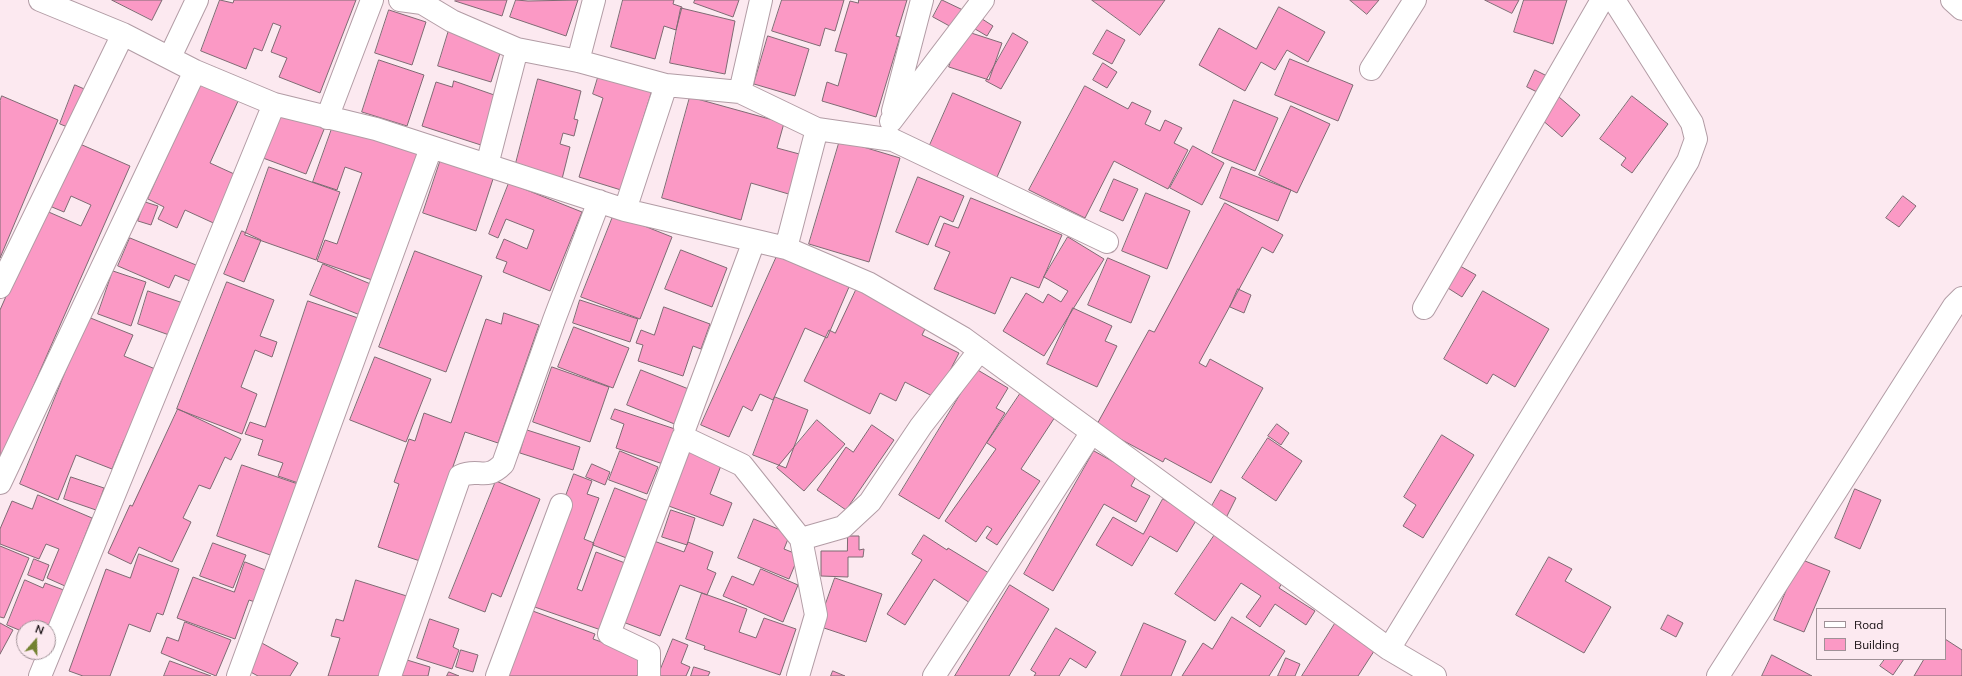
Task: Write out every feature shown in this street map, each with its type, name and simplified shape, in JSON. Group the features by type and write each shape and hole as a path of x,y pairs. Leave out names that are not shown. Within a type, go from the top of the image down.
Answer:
{"street":[{"path":"40,0 123,34 196,71 274,104 376,129 625,210 786,248 868,283 964,338 1389,649 1435,676"},
{"path":"170,57 198,0"},
{"path":"327,118 372,0"},
{"path":"400,0 423,1 452,21 517,49 578,61 666,85 740,92 817,129 892,131 1107,242"},
{"path":"578,61 594,0"},
{"path":"740,92 761,0"},
{"path":"892,131 922,0"},
{"path":"892,131 983,0"},
{"path":"1371,68 1415,0"},
{"path":"1424,308 1602,0"},
{"path":"1389,649 1688,161 1696,139 1692,123 1614,0"},
{"path":"1952,0 1962,9"},
{"path":"0,287 123,34"},
{"path":"487,165 517,49"},
{"path":"0,483 196,71"},
{"path":"625,210 666,85"},
{"path":"40,676 274,104"},
{"path":"786,248 817,129"},
{"path":"238,676 431,148"},
{"path":"390,676 460,476 468,472 487,474 495,472 503,464 554,320 599,201"},
{"path":"685,427 754,241"},
{"path":"1718,676 1954,306 1962,298"},
{"path":"801,539 844,527 870,502 921,426 980,350"},
{"path":"934,676 1092,432"},
{"path":"649,676 649,653 609,634 683,437 742,464 801,539 816,615 798,676"},
{"path":"497,676 561,505"}],"building":[{"path":"112,0 162,0 152,20"},
{"path":"220,0 233,3 234,0 356,0 320,93 279,77 287,58 271,52 281,26 273,23 262,51 254,48 246,69 201,51"},
{"path":"507,0 502,16 455,1"},
{"path":"516,0 578,0 566,36 510,17"},
{"path":"623,0 674,0 673,4 682,7 676,30 664,26 655,59 611,47"},
{"path":"695,0 739,0 733,17 694,3"},
{"path":"782,0 844,0 835,31 825,28 820,46 772,31"},
{"path":"859,0 907,0 896,36 900,37 876,117 822,101 827,82 838,86 847,54 835,51 850,1 858,3"},
{"path":"942,0 965,11 955,29 933,17"},
{"path":"1092,0 1165,0 1140,35"},
{"path":"1350,0 1379,0 1367,14"},
{"path":"1485,0 1519,0 1512,13"},
{"path":"1524,0 1567,0 1553,44 1514,32"},
{"path":"1279,7 1325,32 1308,62 1287,50 1275,70 1261,62 1245,91 1199,65 1219,28 1256,49"},
{"path":"681,8 735,21 725,74 670,63"},
{"path":"389,10 426,22 412,65 375,53"},
{"path":"976,15 993,26 987,36 970,26"},
{"path":"449,30 502,47 491,82 438,66"},
{"path":"962,30 1002,43 989,80 949,67"},
{"path":"1107,30 1125,40 1112,64 1093,54"},
{"path":"1013,33 1028,42 1001,89 986,81"},
{"path":"768,36 809,49 795,96 754,84"},
{"path":"1290,59 1353,85 1338,121 1275,95"},
{"path":"379,60 424,75 407,126 362,112"},
{"path":"1103,63 1117,72 1107,88 1093,80"},
{"path":"1535,70 1547,76 1539,93 1527,87"},
{"path":"600,71 653,87 621,190 579,177 603,98 593,94"},
{"path":"538,79 581,91 574,119 578,120 574,136 563,133 560,144 570,147 562,179 515,167"},
{"path":"201,81 239,99 210,163 243,178 220,226 185,210 177,228 158,219 164,207 148,199"},
{"path":"454,81 500,97 484,146 422,126 436,82 452,87"},
{"path":"75,85 89,91 75,130 60,124"},
{"path":"1085,86 1128,109 1132,102 1151,111 1145,124 1160,131 1165,120 1182,128 1174,143 1188,150 1168,189 1114,161 1085,218 1029,190"},
{"path":"953,93 1021,122 994,184 926,154"},
{"path":"2,96 58,120 0,258 0,101"},
{"path":"1632,96 1668,124 1632,173 1621,165 1626,158 1600,139"},
{"path":"690,97 784,123 777,148 803,155 792,195 751,183 741,220 662,198"},
{"path":"1559,97 1580,115 1562,137 1541,119"},
{"path":"1234,100 1278,118 1255,171 1212,153"},
{"path":"1291,106 1330,124 1297,193 1259,175"},
{"path":"282,110 325,127 306,174 263,158"},
{"path":"334,123 420,153 375,281 317,261 325,240 337,244 362,173 345,167 337,190 313,182"},
{"path":"840,140 900,158 869,262 809,244"},
{"path":"80,144 130,166 0,462 0,310 44,210 81,226 91,205 71,196 64,212 52,207"},
{"path":"1193,146 1224,163 1202,205 1170,188"},
{"path":"441,159 494,176 476,231 423,213"},
{"path":"269,167 340,192 316,260 245,235"},
{"path":"1232,167 1291,190 1278,221 1220,198"},
{"path":"918,177 964,196 953,222 940,216 928,245 896,232"},
{"path":"1114,179 1138,189 1123,221 1100,211"},
{"path":"509,183 582,212 550,291 503,272 507,262 496,258 504,239 527,249 534,230 506,219 498,238 489,234"},
{"path":"1146,193 1190,211 1167,269 1122,251"},
{"path":"1903,196 1916,206 1899,227 1886,218"},
{"path":"971,198 1062,235 1039,288 1011,277 995,314 934,289 950,252 935,246 944,223 958,228"},
{"path":"145,202 158,206 151,225 138,221"},
{"path":"1225,203 1283,235 1273,253 1262,247 1199,363 1206,367 1210,359 1263,388 1211,483 1165,458 1163,462 1096,426 1149,330 1154,332"},
{"path":"614,214 672,237 640,319 581,297"},
{"path":"242,231 261,240 244,282 224,274"},
{"path":"1068,237 1104,259 1044,356 1003,331 1026,293 1043,303 1048,294 1061,302 1068,291 1044,277"},
{"path":"130,238 196,265 190,281 175,275 169,288 118,266"},
{"path":"681,250 727,268 712,307 665,289"},
{"path":"415,251 482,276 446,372 379,347"},
{"path":"777,256 849,287 827,338 805,328 773,400 760,394 752,411 743,406 729,437 701,425"},
{"path":"1108,258 1150,276 1131,323 1088,305"},
{"path":"1453,262 1476,275 1462,297 1440,283"},
{"path":"323,264 373,285 360,315 310,295"},
{"path":"113,271 146,282 131,326 98,314"},
{"path":"227,282 274,300 260,336 277,342 272,357 255,350 241,387 257,394 242,434 177,409"},
{"path":"857,288 928,323 922,335 959,353 936,398 905,382 896,401 880,393 870,414 804,381 829,330 835,333"},
{"path":"1238,289 1251,295 1244,313 1230,307"},
{"path":"148,291 183,303 172,336 138,324"},
{"path":"1483,291 1549,329 1515,387 1493,374 1487,384 1444,359"},
{"path":"580,300 638,319 630,342 573,323"},
{"path":"308,301 361,319 304,485 278,476 283,463 258,455 263,440 245,434 250,422 265,427"},
{"path":"664,307 710,324 701,349 693,346 683,376 638,361 643,345 636,343 641,330 654,335"},
{"path":"1073,308 1112,326 1105,341 1117,346 1097,387 1047,364"},
{"path":"504,313 539,325 498,443 465,432 420,561 378,547 399,484 394,482 409,439 415,441 424,413 451,423 486,319 501,324"},
{"path":"88,317 133,335 124,356 160,371 131,443 124,440 112,469 76,455 58,500 20,484"},
{"path":"574,327 629,348 613,388 558,367"},
{"path":"375,357 431,379 406,442 350,420"},
{"path":"552,367 609,387 590,442 533,422"},
{"path":"976,369 1008,388 996,408 1005,413 939,519 899,495"},
{"path":"641,370 691,390 677,425 627,405"},
{"path":"1020,394 1055,417 1021,469 1040,481 997,545 986,538 992,529 987,526 976,542 945,521 996,449 987,443"},
{"path":"775,397 808,410 786,468 753,455"},
{"path":"178,409 241,439 231,460 225,457 210,489 199,485 183,518 191,522 172,562 139,547 131,564 108,553"},
{"path":"615,409 675,429 663,464 616,448 624,424 611,419"},
{"path":"817,420 845,444 804,491 777,468"},
{"path":"1277,424 1289,433 1281,445 1268,436"},
{"path":"872,425 894,440 846,510 817,490 846,447 853,452"},
{"path":"527,430 580,447 573,470 520,453"},
{"path":"1442,435 1474,455 1423,538 1403,526 1416,505 1404,497"},
{"path":"1268,438 1302,461 1276,501 1242,478"},
{"path":"687,450 722,463 710,494 732,503 723,526 666,505"},
{"path":"620,451 658,467 647,494 609,480"},
{"path":"1094,451 1137,475 1131,486 1150,496 1136,522 1104,504 1053,591 1024,574"},
{"path":"592,464 610,472 605,485 586,477"},
{"path":"242,465 298,484 273,556 217,536"},
{"path":"574,474 592,481 587,494 599,498 584,539 594,543 577,589 582,591 596,552 633,566 601,630 526,604"},
{"path":"71,477 104,488 96,510 64,499"},
{"path":"496,481 540,499 501,597 492,593 485,612 449,598"},
{"path":"615,488 651,502 629,559 593,545"},
{"path":"1855,489 1881,500 1860,549 1835,538"},
{"path":"1221,490 1236,498 1225,520 1209,511"},
{"path":"38,495 92,518 65,586 47,578 59,549 46,544 39,559 0,544 0,529 12,501 32,509"},
{"path":"1163,499 1197,519 1177,552 1150,536 1132,566 1096,545 1113,517 1143,534"},
{"path":"671,510 695,518 687,545 662,537"},
{"path":"754,519 790,534 784,549 799,555 789,579 738,558"},
{"path":"1218,530 1284,580 1279,588 1315,611 1306,625 1275,604 1260,627 1246,617 1261,596 1241,583 1215,621 1175,594"},
{"path":"924,535 947,550 948,548 989,573 970,603 934,579 905,625 887,614 922,560 912,554"},
{"path":"848,536 859,536 859,550 864,549 863,557 848,557 848,577 821,576 821,551 847,551"},
{"path":"654,541 684,552 688,542 713,552 707,569 716,573 707,595 680,585 660,636 623,622"},
{"path":"213,543 246,555 233,588 200,576"},
{"path":"0,546 29,558 4,618 0,617"},
{"path":"139,554 179,569 163,615 157,613 150,632 129,624 110,676 83,676 69,671 106,569 130,578"},
{"path":"1549,557 1572,569 1565,581 1611,607 1584,653 1516,615"},
{"path":"34,559 49,565 43,581 28,575"},
{"path":"1800,559 1830,571 1804,632 1774,620"},
{"path":"245,562 273,573 261,604 249,600 235,639 177,618 193,577 234,592"},
{"path":"761,569 798,585 783,622 723,596 732,576 753,585"},
{"path":"835,578 882,594 866,642 818,626"},
{"path":"25,580 43,588 45,583 69,592 53,620 16,620 16,629 7,625"},
{"path":"356,580 413,598 388,676 328,676 340,638 331,636 336,619 343,621"},
{"path":"1010,585 1049,609 1009,676 955,676"},
{"path":"702,593 747,609 739,632 756,638 764,618 796,629 780,675 704,649 705,646 686,639"},
{"path":"530,610 595,634 593,639 644,657 637,676 506,676"},
{"path":"1668,615 1683,623 1676,637 1661,629"},
{"path":"1232,617 1285,651 1269,676 1182,676 1203,643 1212,649"},
{"path":"430,619 459,629 453,647 459,650 452,669 417,658"},
{"path":"185,622 231,640 216,676 161,653 167,637 178,641"},
{"path":"1336,622 1376,648 1358,676 1302,676"},
{"path":"0,623 13,630 0,654"},
{"path":"1144,623 1186,641 1171,676 1121,676"},
{"path":"1056,628 1096,652 1086,668 1070,658 1059,676 1034,676 1036,673 1031,670"},
{"path":"673,639 688,645 681,663 690,667 686,676 658,676"},
{"path":"1946,640 1962,650 1962,676 1914,676 1923,660 1946,660"},
{"path":"260,642 298,663 290,676 258,676 245,669"},
{"path":"461,650 478,655 473,672 456,667"},
{"path":"1772,655 1812,676 1762,676"},
{"path":"1286,658 1300,664 1295,676 1278,676"},
{"path":"407,660 430,667 428,676 402,676"},
{"path":"1884,660 1903,660 1893,675 1880,666"},
{"path":"170,661 211,676 164,676"},
{"path":"694,667 710,672 708,676 691,676"},
{"path":"833,671 845,676 831,676"},
{"path":"449,672 459,676 447,676"}]}
